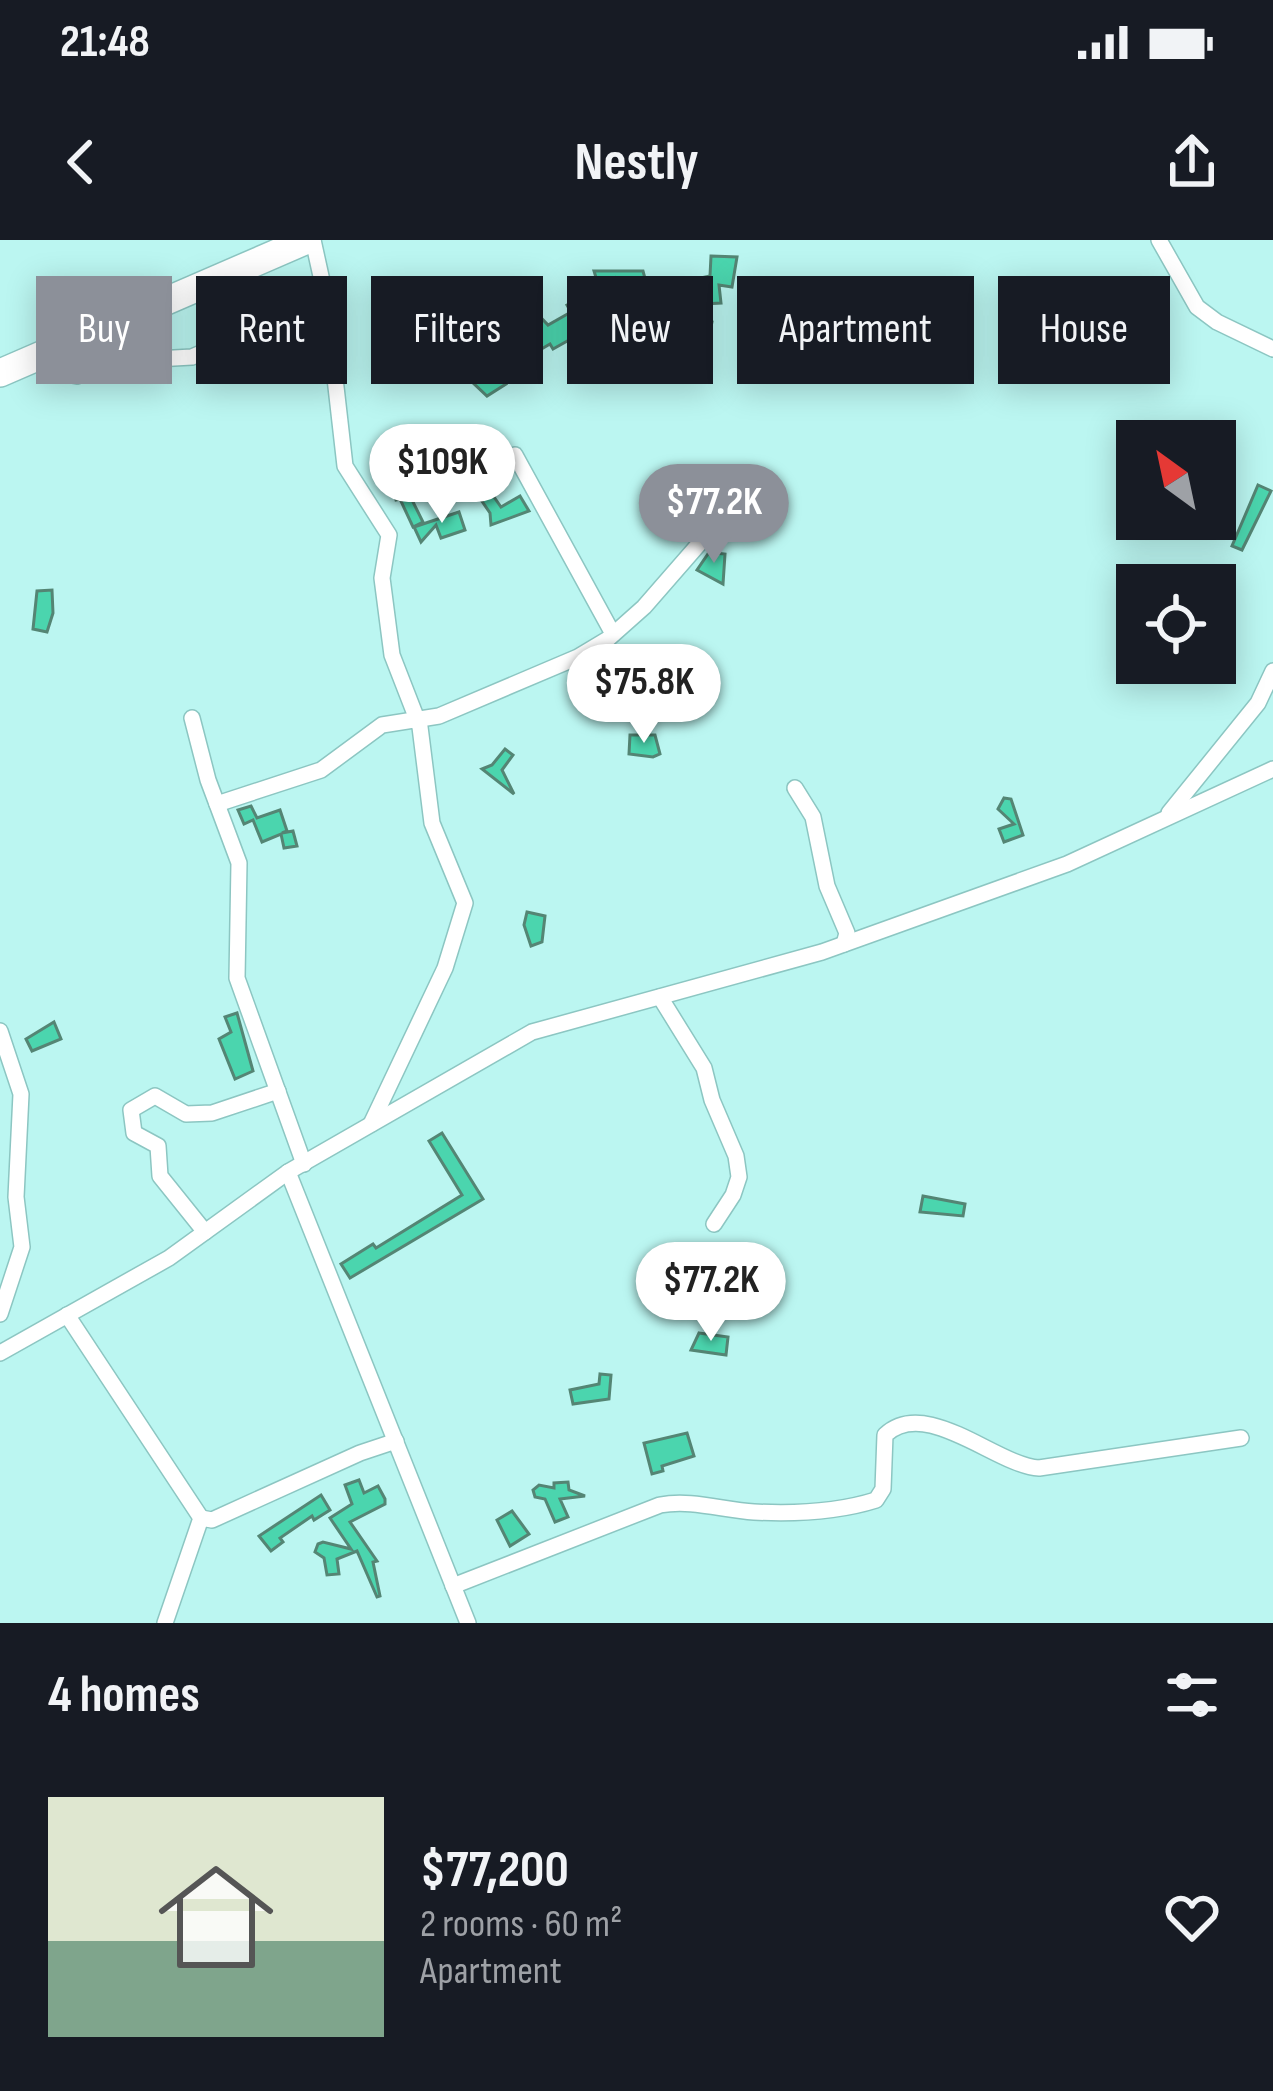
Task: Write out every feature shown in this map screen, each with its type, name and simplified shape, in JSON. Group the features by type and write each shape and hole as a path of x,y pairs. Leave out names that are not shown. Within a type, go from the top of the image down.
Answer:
{"highway":[{"path":"172,300 310,240"},
{"path":"0,373 36,358"}],"street":[{"path":"310,240 320,276"},
{"path":"1159,240 1197,307 1273,349"},
{"path":"336,384 345,466 389,535 382,578 392,656 417,720 432,823 466,903 445,968 371,1125"},
{"path":"515,455 613,634"},
{"path":"217,804 321,770 382,725 463,708 544,673 613,634 726,518 749,517"},
{"path":"1164,819 1258,704 1273,671"},
{"path":"192,718 238,863 237,978 304,1163"},
{"path":"0,1353 169,1258 288,1172 532,1032 844,944 1067,864 1273,769"},
{"path":"795,788 813,817 827,886 847,933 844,944"},
{"path":"660,997 704,1068 736,1156 739,1177 733,1196 714,1224"},
{"path":"0,1031 9,1081 21,1094 16,1197 22,1247 0,1315"},
{"path":"205,1232 160,1176 158,1146 134,1133 130,1110 154,1096 186,1114 221,1112 278,1091"},
{"path":"288,1172 468,1623"},
{"path":"67,1315 201,1518 212,1520 307,1475 395,1441"},
{"path":"453,1586 660,1505 815,1511 876,1500 883,1489 885,1435 901,1425 952,1431 1020,1464 1039,1468 1241,1438"},
{"path":"165,1623 201,1518"}],"building":[{"path":"711,256 737,257 732,287 719,285 721,303 713,303"},
{"path":"594,271 643,271 644,276 596,276"},
{"path":"567,314 567,341 553,349 550,344 543,348 543,320 548,325"},
{"path":"474,384 506,384 487,396"},
{"path":"410,480 410,496 423,522 413,527 392,484"},
{"path":"485,484 501,507 520,496 529,511 491,525 490,513 475,491"},
{"path":"1258,485 1271,491 1242,550 1232,546"},
{"path":"459,512 465,530 441,538 436,525 421,542 414,527"},
{"path":"712,548 725,554 723,584 697,570"},
{"path":"52,590 53,613 47,632 33,629 37,591"},
{"path":"630,735 655,735 660,754 629,754"},
{"path":"505,749 513,755 502,770 514,794 482,769"},
{"path":"1004,798 1011,799 1023,835 1004,842 999,829 1014,824 998,809"},
{"path":"251,806 257,818 280,810 287,831 282,833 293,831 297,846 284,848 281,834 262,842 253,820 244,824 238,810"},
{"path":"527,912 545,916 542,942 531,946 524,925"},
{"path":"237,1013 253,1071 235,1079 219,1039 231,1032 225,1017"},
{"path":"54,1022 61,1039 32,1051 26,1039"},
{"path":"442,1133 483,1199 350,1278 341,1264 462,1195 429,1141"},
{"path":"923,1196 965,1204 963,1216 920,1212"},
{"path":"699,1333 728,1337 726,1355 691,1350"},
{"path":"600,1374 611,1375 609,1399 573,1404 570,1390 599,1384"},
{"path":"687,1433 694,1456 652,1474 644,1443"},
{"path":"359,1480 364,1493 378,1486 385,1499 385,1504 350,1522 377,1561 373,1562 377,1597 357,1551 337,1559 339,1574 327,1575 324,1558 315,1552 323,1542 351,1549 330,1518 352,1504 345,1485"},
{"path":"568,1482 569,1490 585,1496 560,1499 568,1517 555,1522 545,1499 535,1497 533,1490"},
{"path":"321,1495 330,1510 280,1538 283,1542 271,1551 259,1536"},
{"path":"512,1511 529,1534 510,1546 497,1520"}]}
